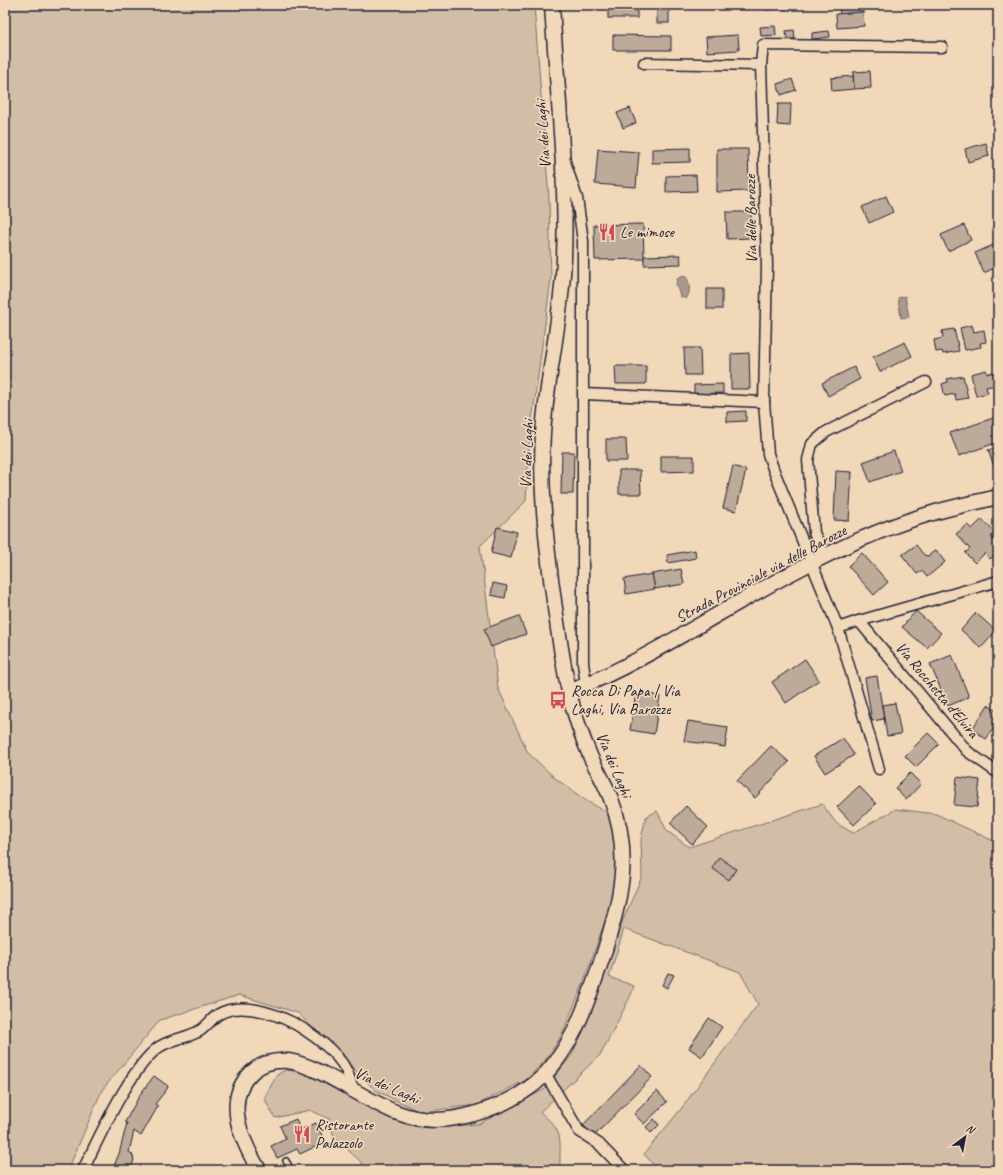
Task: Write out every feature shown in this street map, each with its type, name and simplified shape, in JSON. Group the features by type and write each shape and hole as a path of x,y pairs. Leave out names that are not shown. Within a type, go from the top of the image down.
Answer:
{"main road":[{"name":"Via dei Laghi","path":"259,1170 244,1143 236,1115 239,1092 246,1078 265,1064 287,1061 305,1066 406,1116 427,1120 441,1120 470,1115 509,1100 527,1090 546,1073 568,1040 593,983 617,909 624,872 623,846 618,819 610,796 584,741 569,692 554,600 542,492 544,427 562,289 564,259 561,151 552,5"},
{"name":"Strada Provinciale via delle Barozze","path":"569,692 586,685 692,631 825,556 879,532 935,512 998,497"}],"street":[{"name":"Via delle Barozze","path":"812,562 768,454 764,402 767,265 761,65 763,45 942,47"},
{"path":"644,63 761,65"},
{"path":"561,151 576,191 582,224 584,267 583,663 586,685"},
{"path":"825,556 814,533 808,460 812,444 826,432 926,382"},
{"path":"584,394 764,402"},
{"path":"812,562 838,628 879,769"},
{"path":"838,628 998,581"},
{"name":"Via Rocchetta d'Elvira","path":"859,621 967,751 998,773"},
{"path":"83,1170 122,1096 142,1063 164,1044 197,1032 215,1017 224,1012 235,1009 266,1012 280,1016 299,1026 320,1041 341,1062 349,1075 352,1090"},
{"path":"546,1073 579,1131 599,1144 624,1170"}],"lane":[{"path":"286,1161 291,1170"}],"shaded area":[{"path":"5,5 534,5 549,198 551,279 530,435 526,501 480,546 498,688 528,753 555,778 585,800 610,814 619,857 614,895 582,987 561,1036 547,1058 526,1080 476,1105 420,1112 375,1090 298,1013 239,995 160,1020 102,1090 68,1170 5,1170"},
{"path":"682,276 686,277 689,285 689,294 686,299 680,296 676,284 677,279"},
{"path":"905,296 909,317 901,318 898,298"},
{"path":"822,804 836,823 853,833 896,809 936,814 998,843 998,1170 658,1170 644,1154 681,1109 758,1004 740,972 624,929 609,977 634,986 631,995 601,1054 540,1112 554,1126 557,1132 560,1144 560,1170 361,1170 362,1163 334,1137 329,1119 310,1110 275,1118 264,1098 277,1075 285,1070 304,1072 391,1119 438,1127 479,1124 545,1089 572,1055 591,1010 614,941 642,876 641,839 646,817 657,811 667,831 689,847"}],"building":[{"path":"608,5 637,5 637,18 608,18"},
{"path":"765,5 818,5 818,6 766,10"},
{"path":"839,5 862,5 863,12 840,14"},
{"path":"657,9 669,9 669,23 657,23"},
{"path":"863,12 864,26 837,28 836,14"},
{"path":"775,26 776,35 761,36 760,27"},
{"path":"794,30 795,39 787,39 786,31"},
{"path":"829,31 830,37 812,39 812,33"},
{"path":"613,35 671,36 671,50 613,50"},
{"path":"738,35 739,50 707,52 706,37"},
{"path":"870,71 871,88 854,89 853,72"},
{"path":"853,76 854,89 832,91 831,78"},
{"path":"792,79 796,90 781,95 777,84"},
{"path":"778,104 791,104 790,126 777,125"},
{"path":"630,108 636,123 623,128 617,113"},
{"path":"986,143 989,156 968,162 965,149"},
{"path":"690,148 690,162 652,163 652,149"},
{"path":"598,149 639,152 636,187 595,184"},
{"path":"717,149 748,149 749,191 717,192"},
{"path":"696,175 697,191 666,192 666,176"},
{"path":"886,196 893,212 869,223 862,207"},
{"path":"726,212 751,212 751,238 727,239"},
{"path":"643,224 644,259 595,260 594,225"},
{"path":"964,225 971,240 948,251 941,235"},
{"path":"998,243 998,266 984,273 975,253"},
{"path":"680,255 681,264 644,265 644,256"},
{"path":"707,289 722,289 722,309 707,309"},
{"path":"972,325 974,332 984,330 986,342 980,343 981,347 965,350 960,328"},
{"path":"954,329 959,351 943,354 942,351 936,352 934,340 943,338 942,331"},
{"path":"905,342 912,356 880,372 873,357"},
{"path":"684,348 700,348 701,375 685,375"},
{"path":"749,353 750,389 731,389 731,354"},
{"path":"615,366 646,366 646,384 616,384"},
{"path":"854,367 860,379 828,396 822,383"},
{"path":"986,370 987,374 993,372 996,385 986,387 988,393 976,396 971,374"},
{"path":"963,376 968,398 956,400 955,394 945,396 942,384 948,382 947,379"},
{"path":"723,384 723,393 694,394 694,385"},
{"path":"746,411 746,421 727,422 727,412"},
{"path":"996,417 998,424 998,442 959,456 950,433"},
{"path":"606,439 626,439 627,461 606,461"},
{"path":"998,447 998,478 988,450"},
{"path":"894,451 901,471 870,482 863,462"},
{"path":"562,452 574,452 573,494 561,494"},
{"path":"661,456 694,456 694,471 661,472"},
{"path":"733,466 746,470 736,511 723,508"},
{"path":"619,470 640,470 641,494 619,494"},
{"path":"836,471 852,472 849,521 834,520"},
{"path":"982,519 995,533 991,537 998,544 998,552 990,559 985,553 975,563 965,553 970,549 956,534 967,525 972,529"},
{"path":"497,527 517,532 511,558 491,553"},
{"path":"916,545 924,555 928,556 936,550 945,562 927,577 922,571 917,574 902,555"},
{"path":"695,550 696,558 668,563 667,555"},
{"path":"862,553 888,582 874,595 848,566"},
{"path":"681,569 684,584 655,589 652,574"},
{"path":"652,574 655,589 626,594 624,579"},
{"path":"493,583 507,586 505,598 491,595"},
{"path":"916,611 941,633 927,648 902,627"},
{"path":"976,613 996,631 981,648 961,630"},
{"path":"519,616 526,634 491,647 484,629"},
{"path":"952,655 969,697 948,706 930,664"},
{"path":"805,659 819,680 786,703 772,682"},
{"path":"877,676 884,719 872,721 865,678"},
{"path":"636,692 660,696 654,734 630,730"},
{"path":"895,703 901,734 887,736 882,705"},
{"path":"988,705 998,712 998,722 986,739 972,729"},
{"path":"688,721 728,727 725,747 684,741"},
{"path":"928,733 939,744 916,767 905,756"},
{"path":"843,738 854,755 825,773 814,756"},
{"path":"771,746 789,762 755,798 737,781"},
{"path":"910,773 921,784 906,800 895,788"},
{"path":"957,777 980,780 977,807 954,805"},
{"path":"859,786 876,804 854,825 837,807"},
{"path":"686,806 708,827 692,844 670,823"},
{"path":"719,857 736,869 729,880 712,868"},
{"path":"668,973 674,975 667,988 662,985"},
{"path":"709,1018 722,1027 702,1057 689,1048"},
{"path":"641,1065 652,1077 594,1136 583,1125"},
{"path":"154,1076 168,1086 167,1089 155,1104 158,1106 141,1136 134,1131 129,1152 132,1154 134,1160 130,1170 112,1170 119,1154 127,1123 125,1122 141,1093"},
{"path":"657,1091 667,1102 644,1124 634,1114"},
{"name":"Ristorante Palazzolo","path":"296,1119 300,1130 316,1123 325,1142 300,1154 297,1149 277,1158 271,1146 286,1139 280,1126"},
{"path":"654,1119 659,1125 651,1133 646,1127"}],"place":[{"name":"Le mimose","path":"607,232"},
{"name":"Rocca Di Papa | Via Laghi, Via Barozze","path":"558,700"},
{"name":"Ristorante Palazzolo","path":"302,1134"}]}
